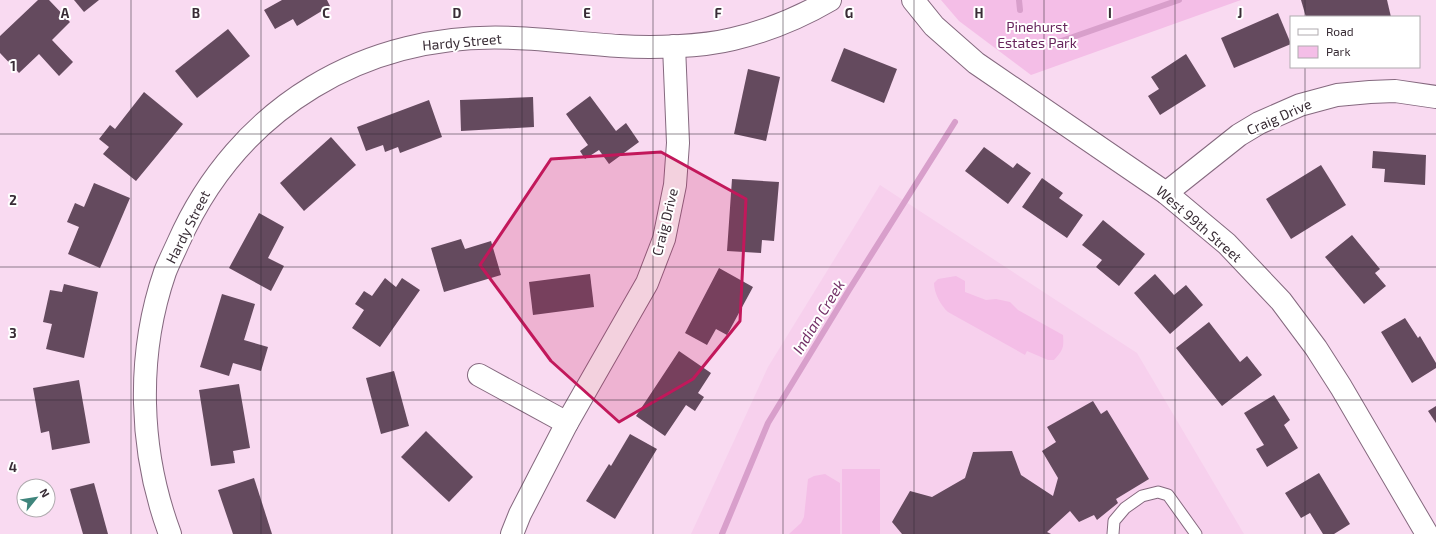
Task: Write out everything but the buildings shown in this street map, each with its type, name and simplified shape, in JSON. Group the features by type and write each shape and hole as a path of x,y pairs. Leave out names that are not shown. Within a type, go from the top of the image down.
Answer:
{"street":[{"name":"Hardy Street","path":"170,534 163,517 150,464 145,408 146,367 151,325 165,271 188,220 212,180 242,144 277,112 316,85 352,66 390,52 435,42 473,38 513,38 621,47 674,46 714,43 735,39 781,24 830,0"},
{"name":"West 99th Street","path":"914,0 934,26 976,63 1166,193 1227,244 1281,301 1316,348 1341,387 1427,534"},
{"name":"Craig Drive","path":"512,534 520,514 567,423 647,283 664,239 675,185 678,143 674,46"},
{"name":"Craig Drive","path":"1166,193 1238,135 1259,123 1300,105 1337,96 1370,92 1396,91 1436,97"},
{"path":"478,375 567,423"}],"lane":[{"path":"1113,534 1114,521 1125,508 1142,496 1158,492 1168,495 1196,534"}],"highlighted area":[{"path":"661,152 746,199 740,321 693,379 619,422 551,361 480,265 551,159"}],"shaded area":[{"path":"880,185 1137,353 1244,534 691,534 768,367"}],"green space":[{"name":"Pinehurst Estates Park","path":"941,0 1241,0 1031,75 959,21"},
{"path":"956,276 965,281 965,292 986,300 996,299 1010,302 1018,310 1063,335 1063,346 1059,354 1054,360 1048,360 1027,351 1025,355 948,312 938,299 934,283 938,279"},
{"path":"842,469 880,469 880,534 842,534"},
{"path":"825,474 840,483 840,534 789,534 801,523 804,517 808,479"}],"waterway":[{"name":"Indian Creek","path":"1019,0 1020,10"},
{"path":"1050,45 1179,0"},
{"name":"Indian Creek","path":"722,534 768,423 849,290 955,122"}]}
